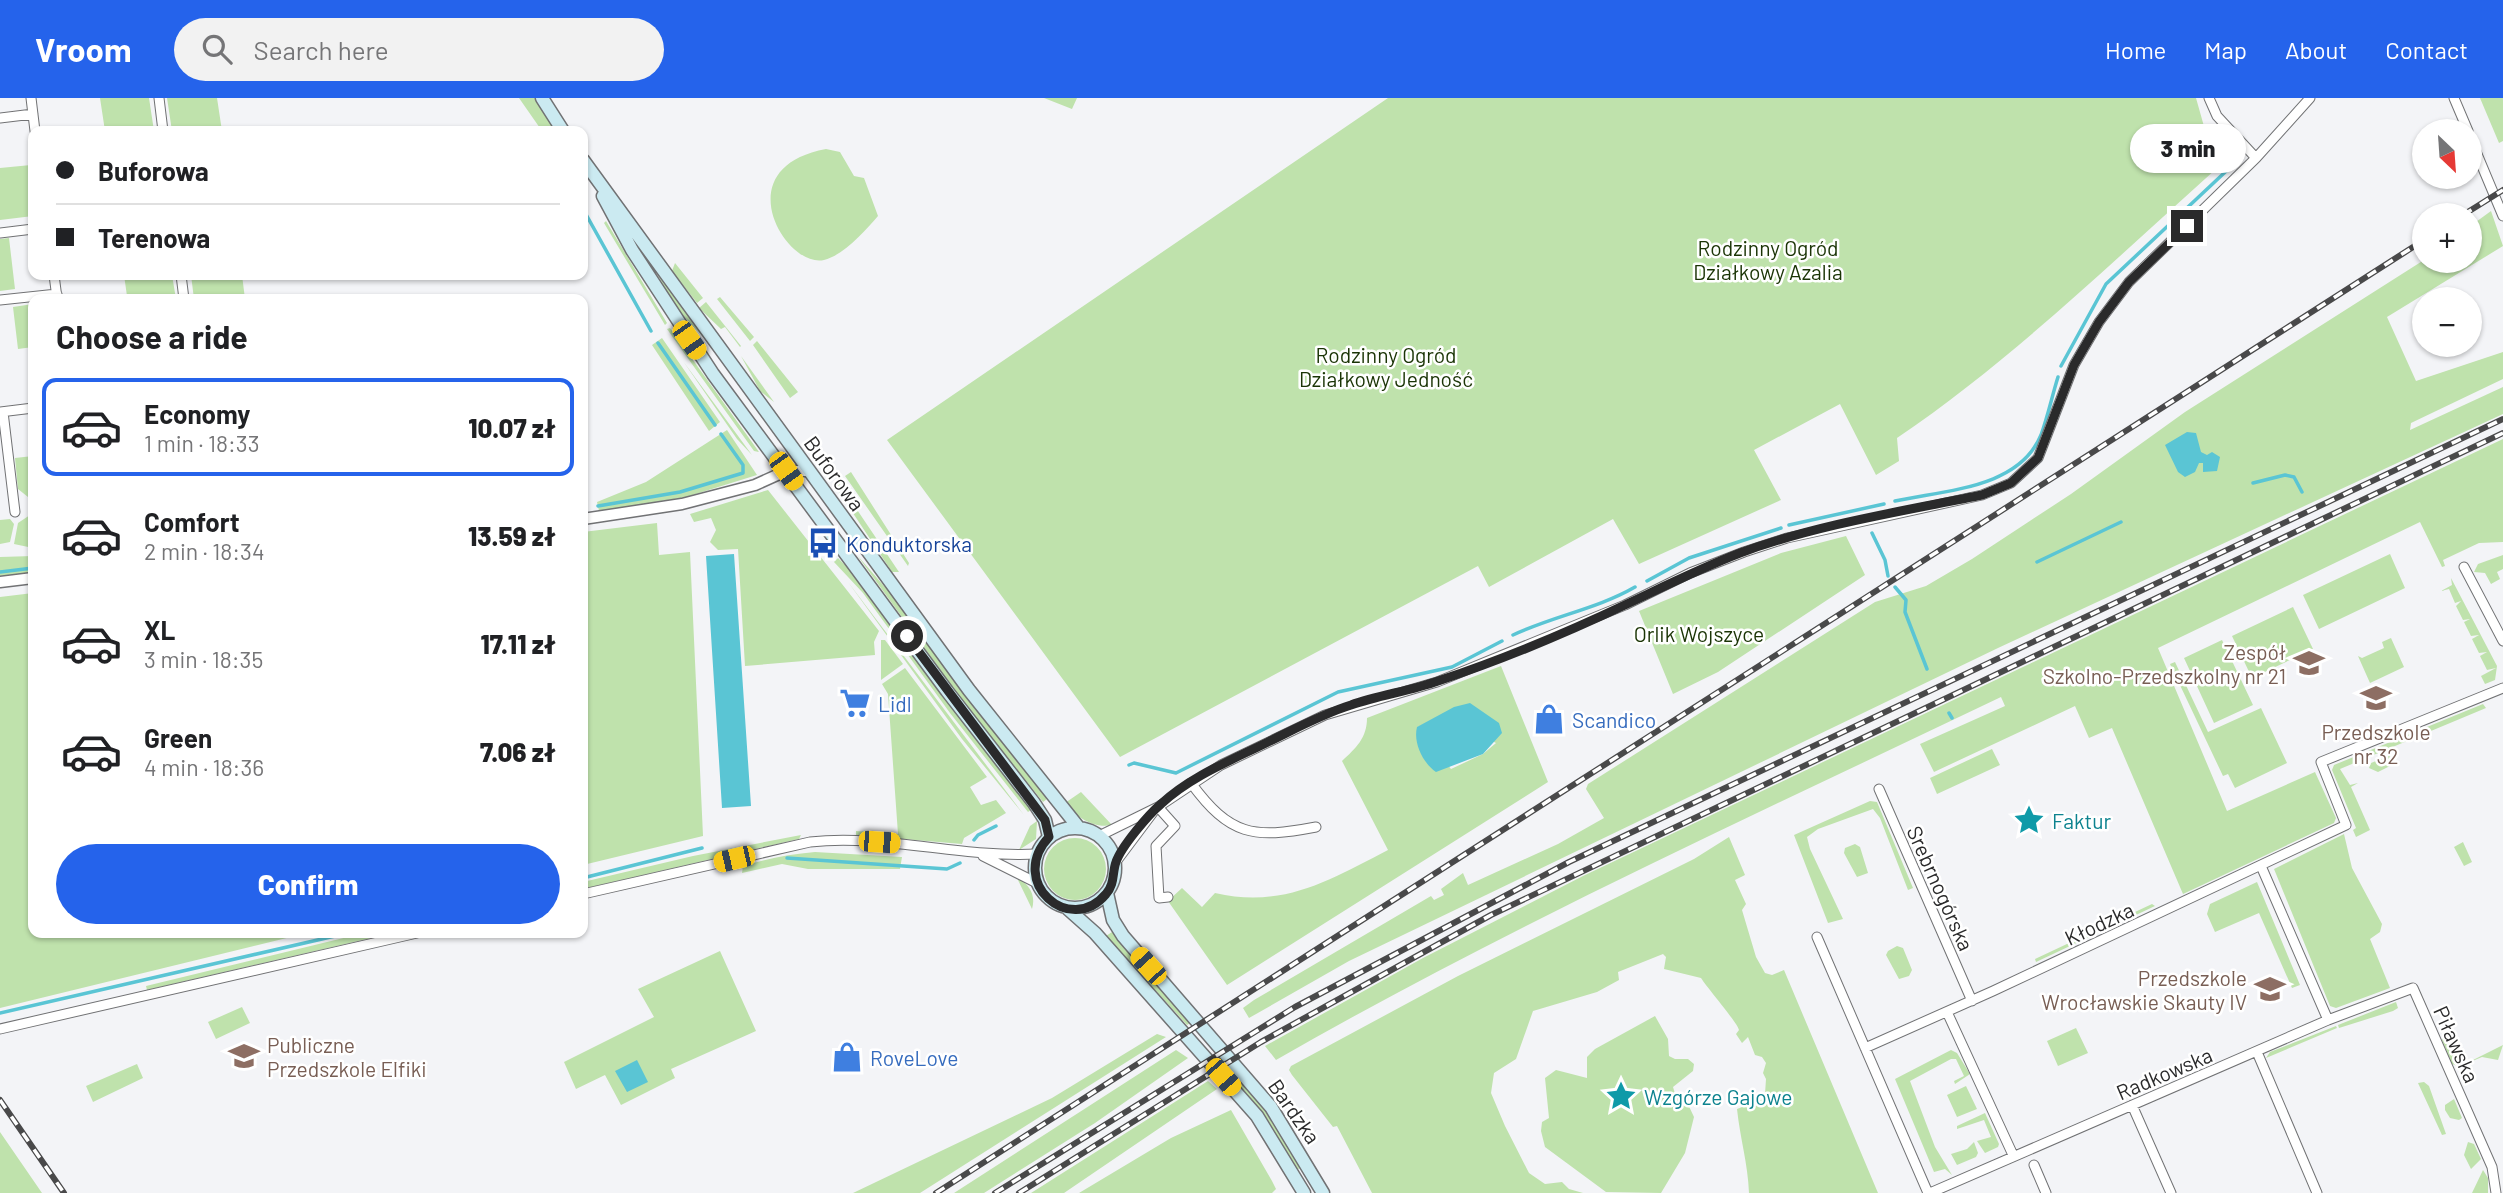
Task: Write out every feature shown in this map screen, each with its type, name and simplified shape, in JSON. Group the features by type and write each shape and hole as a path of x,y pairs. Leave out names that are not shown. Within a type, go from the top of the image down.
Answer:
{"main road":[{"path":"542,98 560,126"},
{"name":"Buforowa","path":"588,168 969,690 1079,828"},
{"name":"Buforowa","path":"588,169 632,250 677,323 947,691 1034,803 1045,820 1049,837"},
{"path":"1079,828 1099,836 1108,846 1115,863 1115,875 1107,893 1086,907 1069,909 1051,901 1037,883 1034,872 1037,854 1049,837 1058,831 1079,828"},
{"name":"Bardzka","path":"1107,893 1113,918 1123,936 1271,1107 1323,1193"},
{"name":"Bardzka","path":"1069,909 1095,933 1257,1116 1304,1193"}],"street":[{"path":"31,98 34,126"},
{"path":"159,98 162,126"},
{"path":"2209,98 2217,116 2256,158"},
{"path":"1099,836 1157,807 1191,783 1325,715 1351,705 1437,682 1625,605 1690,573 1744,552 1787,538 1982,495 2011,483 2038,458 2074,365 2099,322 2129,282 2256,158 2310,98"},
{"path":"2454,98 2463,119"},
{"path":"0,118 33,114"},
{"path":"2482,165 2503,216"},
{"path":"0,233 28,230"},
{"path":"0,300 28,299"},
{"path":"15,512 2,412 28,409"},
{"path":"786,471 794,449"},
{"path":"588,518 701,500 755,485 786,471 810,471"},
{"path":"2464,566 2503,642"},
{"path":"0,582 28,579"},
{"name":"Kłodzka","path":"1865,1048 1972,1001 2346,825 2321,762 2503,688"},
{"path":"1191,783 1236,829 1262,833 1316,827"},
{"name":"Srebrnogórska","path":"1878,789 1972,1001"},
{"path":"1115,863 1157,807"},
{"path":"1157,807 1175,826 1156,846 1159,898 1168,898"},
{"path":"588,893 832,839 905,844 982,855 1037,854"},
{"path":"982,855 1037,883"},
{"path":"2261,866 2328,1020"},
{"path":"1817,937 1865,1048"},
{"path":"0,1029 395,938"},
{"name":"Radkowska","path":"1865,1048 1929,1193 2328,1020 2413,988"},
{"name":"Piławska","path":"2413,988 2492,1167 2496,1193"},
{"path":"1947,1012 2013,1155"},
{"path":"2257,1052 2317,1193"},
{"path":"2133,1105 2171,1193"},
{"path":"2034,1165 2046,1193"}],"green space":[{"path":"100,98 149,98 153,126 104,126"},
{"path":"167,98 217,98 221,126 171,126"},
{"path":"519,98 535,98 553,126 539,126"},
{"path":"1044,98 1077,98 1072,109"},
{"name":"Rodzinny Ogród Działkowy Jedność","path":"1388,98 2196,98 2216,169 2021,343 1897,438 1899,461 1876,475 1840,404 1754,450 1781,500 1639,564 1613,519 1489,587 1478,566 1120,757 887,440"},
{"path":"2480,98 2503,98 2503,141 2499,143"},
{"path":"826,149 840,152 854,176 864,178 878,216 846,248 832,257 824,260 809,259 794,249 781,234 773,215 771,195 777,176 795,160"},
{"path":"28,165 28,217 0,220 0,168"},
{"path":"2491,211 2503,246 2482,259 2482,218"},
{"path":"606,221 667,323 665,325 604,223"},
{"path":"9,238 15,289 0,291 0,239"},
{"path":"675,263 703,298 697,303 672,271"},
{"path":"2412,268 2412,273 2459,273 2436,287 2412,287 2412,302 2387,317 2416,381 2503,352 2503,379 2411,423 2410,430 2503,387 2503,414 1998,648 1349,961 1249,1018 1243,1008 1254,1000 1431,896 1434,900 1444,895 1441,889 1463,873 1468,885 1558,844 1604,818 1586,789 1588,784 1875,602 1926,586 1972,559 2071,494 2185,412"},
{"path":"656,272 704,336 703,337 677,309"},
{"path":"125,280 173,280 175,294 127,294"},
{"path":"192,280 243,280 244,294 193,294"},
{"path":"720,297 754,337 750,341 717,299"},
{"path":"706,302 741,346 740,347 725,327 721,329 699,308"},
{"path":"28,305 28,348 18,349 13,307"},
{"path":"670,328 759,452 754,451 667,329"},
{"path":"662,338 720,422 709,431 652,345"},
{"path":"757,341 798,392 790,398 753,345"},
{"path":"741,356 774,402 760,391"},
{"path":"683,361 752,455 737,439"},
{"path":"727,430 757,475 686,497 599,511 597,502 646,482"},
{"path":"2503,439 2503,542 2479,543 2443,560 2445,566 2442,567 2420,522 2158,648 2227,811 2315,772 2336,818 2334,823 2183,894 2112,728 2089,738 2075,706 1934,772 1920,744 2005,706 2001,697 1544,917 1365,1010 1276,1060 1265,1046 1423,958 1583,876"},
{"path":"28,457 28,497 18,489 15,458"},
{"path":"851,472 909,563 908,566 845,476"},
{"path":"839,483 899,572 892,572 835,486"},
{"path":"768,490 879,631 874,642 875,655 745,666 738,549 718,550 710,542 716,530 711,518 694,522 690,514"},
{"path":"28,516 28,547 14,544 18,523"},
{"path":"10,519 14,524 10,542 0,544 0,520"},
{"path":"657,523 659,555 690,552 703,836 588,864 588,531"},
{"name":"Orlik Wojszyce","path":"1846,536 1865,575 1718,672 1673,694 1639,611 1781,553"},
{"path":"2390,554 2405,588 2319,629 2303,595"},
{"path":"857,555 897,601 973,706 1047,799 1043,802 970,711"},
{"path":"2503,555 2503,569 2497,572 2500,579 2491,584 2485,573 2474,572 2478,564"},
{"path":"28,556 28,573 0,576 0,557"},
{"path":"838,558 853,573 953,710 1031,810 1028,812 950,713 863,593 834,562"},
{"path":"2451,578 2497,666 2495,680 2485,684 2481,676 2496,668 2487,670 2480,656 2487,652 2479,653 2472,639 2479,635 2471,636 2464,622 2470,619 2463,620 2456,606 2461,601 2455,603 2449,589 2441,591 2452,585"},
{"path":"848,582 1024,815 962,739"},
{"path":"28,594 28,938 287,938 0,1008 0,597"},
{"path":"2293,607 2313,649 2252,678 2232,636"},
{"path":"2391,638 2404,667 2370,683 2358,656 2362,658 2384,648 2382,642"},
{"path":"881,640 885,640 903,664 881,680"},
{"path":"2222,640 2253,705 2214,723 2184,658"},
{"path":"2175,662 2208,732 2261,708 2287,763 2235,788 2228,774 2223,776 2170,664"},
{"path":"1501,666 1548,782 1227,985 1168,901 1182,888 1202,907 1215,893 1240,897 1284,894 1326,881 1388,850 1342,761 1363,737 1367,718","holes":["1441,715 1496,743 1483,754 1451,769 1418,727"]},
{"path":"905,668 987,777 970,787 981,805 996,800 1006,813 964,838 962,844 856,835 856,831 898,834 888,694 882,684"},
{"path":"2483,704 2486,708 2340,769 2350,785 2358,783 2351,787 2370,830 2356,837 2353,830 2356,828 2332,770 2334,765"},
{"path":"1992,749 2000,765 1937,794 1930,778"},
{"path":"2398,752 2392,765 2378,772 2369,768 2371,763"},
{"path":"1081,792 1112,825 1092,823 1069,808 1065,803"},
{"path":"1870,801 1877,802 1913,888 1908,890 1880,818 1873,809 1818,829 1807,837 1810,849 1843,919 1828,923 1794,835"},
{"path":"1037,821 1036,839 1019,850 1030,826"},
{"path":"2344,834 2352,868 2382,924 2380,932 2370,939 2390,988 2336,1008 2330,1006 2274,869"},
{"path":"801,835 799,839 588,888 588,881 693,856"},
{"path":"1729,837 1745,875 1735,880 1746,904 1742,910 1756,957 1765,973 1772,975 1784,970 1878,1193 1749,1193 1737,1109 1773,1095 1765,1094 1766,1079 1763,1073 1766,1063 1762,1057 1755,1055 1748,1037 1742,1043 1736,1034 1739,1030 1737,1026 1701,978 1664,969 1666,957 1663,954 1618,972 1619,980 1597,992 1533,1011 1516,1059 1494,1073 1491,1093 1529,1173 1545,1184 1562,1182 1569,1189 1583,1193 1372,1193 1337,1126 1333,1127 1292,1075 1289,1070 1291,1066 1458,976 1694,859"},
{"path":"1069,838 1081,838 1097,847 1104,857 1104,881 1097,891 1081,900 1069,900 1058,895 1049,886 1044,875 1044,863 1049,852 1058,843"},
{"path":"2463,842 2472,862 2464,866 2454,847"},
{"path":"1855,844 1860,847 1868,873 1857,877 1844,853 1845,848"},
{"path":"815,852 902,857 900,869 808,869 782,864 742,873 743,866"},
{"path":"1017,878 1031,891 1032,909"},
{"path":"2257,882 2300,985 2292,988 2259,913 2215,932 2207,914 2210,904"},
{"path":"2152,904 2155,906 2036,962 2035,959"},
{"path":"1112,932 1190,1023 1187,1025 1106,936"},
{"path":"343,938 371,938 147,990 146,986"},
{"path":"1897,946 1903,948 1912,970 1909,976 1899,979 1886,955"},
{"path":"720,951 756,1031 671,1069 675,1078 621,1105 605,1075 576,1089 564,1062 654,1017 638,989"},
{"path":"2396,1002 2398,1008 2393,1011 2339,1028 2338,1025"},
{"path":"242,1007 250,1023 216,1039 208,1022"},
{"path":"1655,1016 1668,1039 1669,1056 1688,1059 1694,1064 1693,1071 1673,1087 1676,1097 1686,1100 1694,1117 1685,1153 1661,1193 1606,1192 1545,1147 1542,1122 1549,1118 1545,1078 1556,1070 1587,1078 1587,1057 1595,1049"},
{"path":"2336,1026 2337,1028 2266,1058 2270,1052"},
{"path":"2076,1028 2088,1053 2058,1066 2047,1041"},
{"path":"2444,1031 2461,1067 2452,1064 2442,1040"},
{"path":"1157,1034 1166,1037 920,1193 853,1193 1052,1098"},
{"path":"2503,1045 2498,1060 2482,1057 2463,1065"},
{"path":"1176,1050 1188,1058 1095,1123 984,1193 954,1193"},
{"path":"1951,1050 1957,1053 1970,1074 1955,1084 1954,1081 1964,1076 1956,1059 1951,1059 1910,1081 1935,1147 1952,1175 1945,1169 1934,1172 1895,1079"},
{"path":"137,1064 143,1078 93,1102 86,1086"},
{"path":"1230,1067 1264,1110 1302,1168 1298,1169 1261,1111 1226,1070"},
{"path":"1208,1081 1217,1089 1064,1193 1031,1193"},
{"path":"2424,1082 2429,1086 2446,1134 2442,1135 2418,1083"},
{"path":"1966,1086 1977,1109 1957,1117 1947,1095"},
{"path":"2454,1099 2462,1118 2459,1120 2450,1118 2445,1110 2445,1105"},
{"path":"1231,1110 1276,1189 1272,1193 1079,1193 1171,1138"},
{"path":"1985,1113 1999,1144 1985,1153 1977,1141 1991,1137 1984,1120 1957,1129 1957,1126"},
{"path":"0,1132 42,1193 0,1193"},
{"path":"1974,1142 1978,1153 1976,1157 1957,1165 1951,1154 1967,1149"},
{"path":"2468,1142 2474,1144 2481,1159 2471,1169 2464,1155"},
{"path":"2483,1170 2488,1178 2488,1193 2472,1193"}],"water":[{"path":"2187,432 2196,433 2201,452 2207,455 2212,452 2220,457 2217,471 2203,472 2203,463 2199,463 2195,472 2185,477 2178,472 2165,445"},
{"path":"734,554 751,806 722,808 706,556"},
{"path":"1470,703 1499,723 1502,733 1483,754 1436,772 1420,752 1416,740 1417,727 1454,707"},
{"path":"637,1060 648,1082 627,1092 615,1071"}],"waterway":[{"path":"2061,366 2106,284 2238,160"},
{"path":"588,218 651,331"},
{"path":"658,343 715,425"},
{"path":"1895,501 1957,490 1998,477 2016,467 2030,453 2041,435 2058,377"},
{"path":"598,506 680,492 743,473 743,465 721,434"},
{"path":"2253,483 2285,475 2294,477 2302,492"},
{"path":"1789,525 1884,504"},
{"path":"2037,562 2121,522"},
{"path":"1647,581 1689,558 1781,528"},
{"path":"1872,533 1885,560 1888,576"},
{"path":"0,572 28,569"},
{"path":"1513,635 1606,601 1635,587"},
{"path":"1895,587 1906,600 1905,612 1927,669"},
{"path":"1129,765 1134,763 1176,773 1338,692 1452,667 1502,641"},
{"path":"1949,713 1952,718"},
{"path":"974,840 996,826"},
{"path":"588,877 702,848"},
{"path":"787,858 947,869 960,863"},
{"path":"0,1013 326,938"}],"railway":[{"path":"2482,203 2503,190"},
{"path":"936,1193 2412,248"},
{"path":"995,1193 1295,1007 1569,862 2503,419"},
{"path":"1019,1193 1261,1042 1491,915 2503,433"},
{"path":"0,1100 64,1193"}],"place":[{"name":"Konduktorska","path":"823,543"},
{"name":"Zespół Szkolno-Przedszkolny nr 21","path":"2309,663"},
{"name":"Przedszkole nr 32","path":"2376,698"},
{"name":"Lidl","path":"855,703"},
{"name":"Scandico","path":"1549,719"},
{"name":"Faktur","path":"2029,820"},
{"name":"Przedszkole Wrocławskie Skauty IV","path":"2270,989"},
{"name":"Publiczne Przedszkole Elfiki","path":"244,1056"},
{"name":"RoveLove","path":"847,1057"},
{"name":"Wzgórze Gajowe","path":"1621,1096"}],"route":[{"path":"907,636 1045,820 1049,837 1037,854 1034,872 1041,891 1059,906 1069,909 1086,907 1107,893 1115,875 1115,863 1122,850 1163,802 1214,769 1325,715 1351,705 1437,682 1625,605 1690,573 1744,552 1787,538 1982,495 2011,483 2025,473 2038,458 2074,365 2099,322 2129,282 2187,226"}],"park label":[{"name":"Rodzinny Ogród Działkowy Azalia","path":"1768,259"}]}
